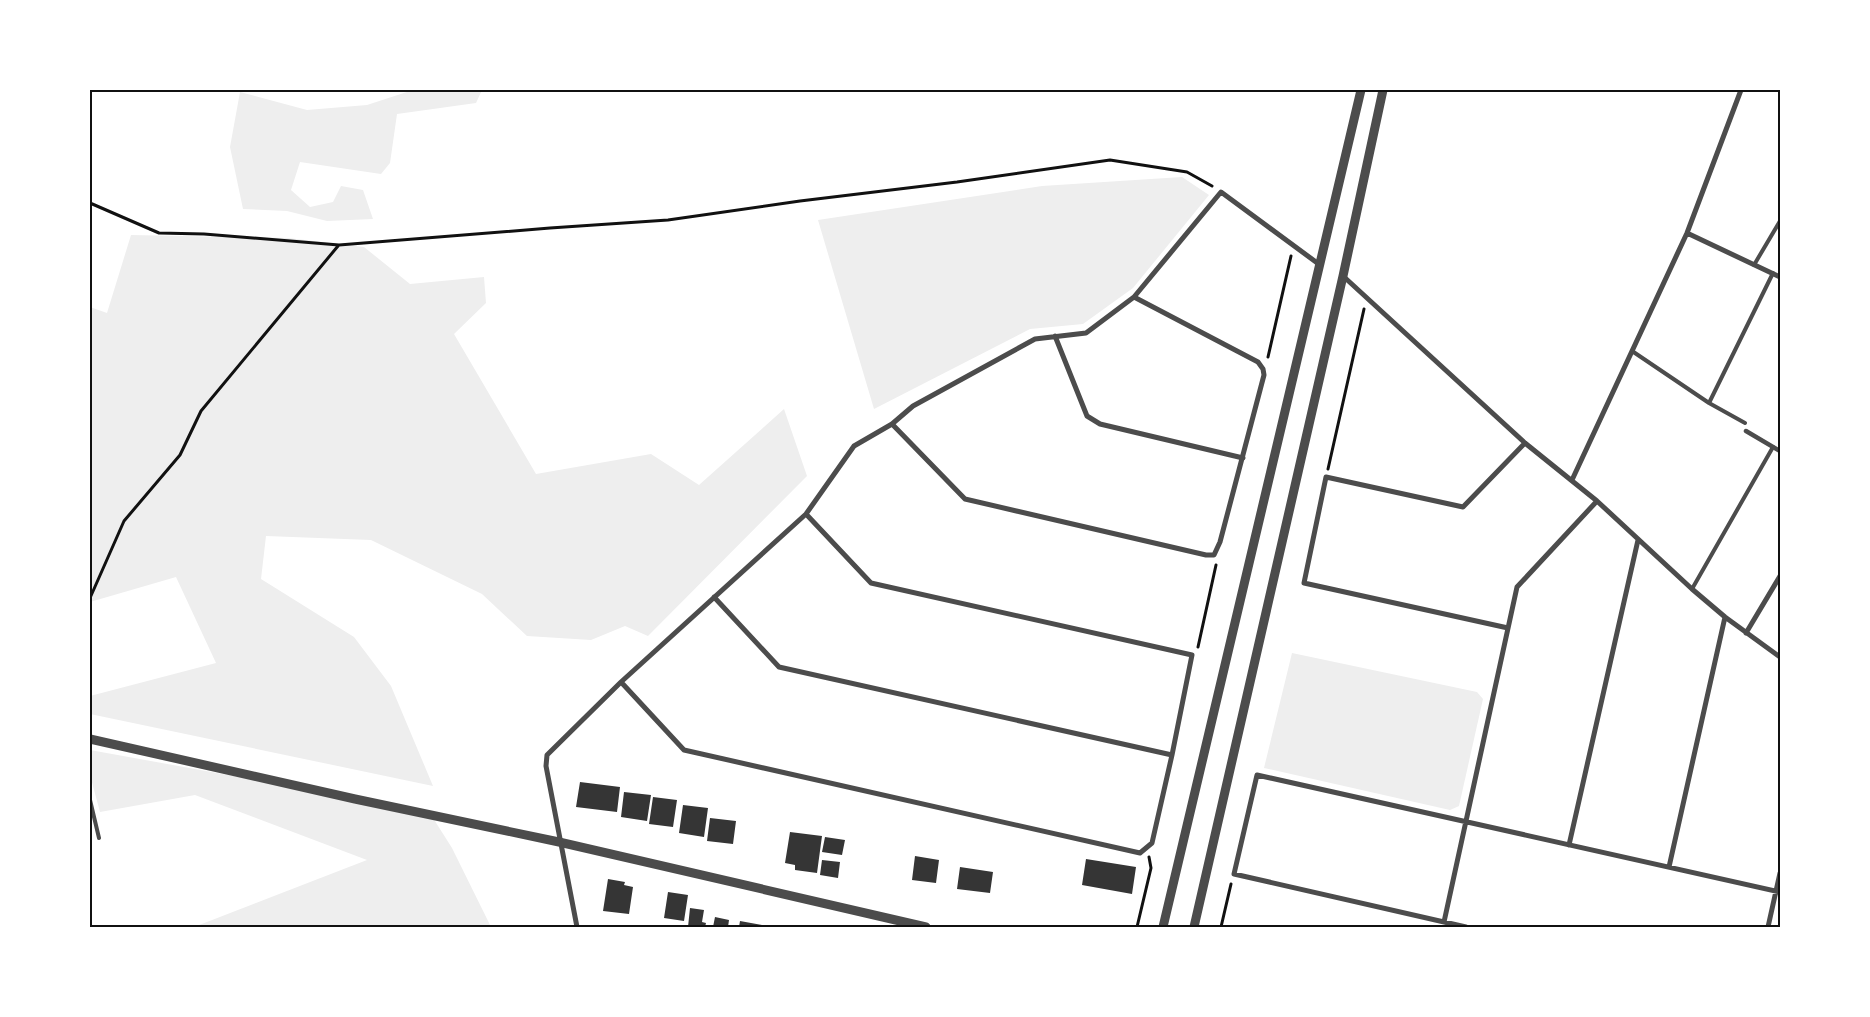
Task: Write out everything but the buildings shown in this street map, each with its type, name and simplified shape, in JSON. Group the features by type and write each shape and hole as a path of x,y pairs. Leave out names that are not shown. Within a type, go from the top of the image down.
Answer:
{"street":[{"path":"1163,927 1361,90"},
{"path":"1194,927 1343,276 1383,90"},
{"path":"1572,480 1687,233 1741,90"},
{"path":"577,927 559,842 546,766 547,755 621,682 806,514 854,446 892,424 913,406 1035,339 1086,333 1134,298 1221,192 1320,265"},
{"path":"1687,233 1780,277"},
{"path":"1343,276 1526,443 1597,501 1692,589 1725,617 1780,657"},
{"path":"892,424 965,499 1206,555 1214,555 1220,542 1264,375 1263,369 1258,362 1134,298"},
{"path":"1055,336 1087,416 1093,421 1242,458"},
{"path":"1746,431 1780,451"},
{"path":"1508,628 1304,584 1326,477 1463,507 1526,443"},
{"path":"1444,922 1518,587 1597,501"},
{"path":"621,682 684,750 1140,853 1152,843 1192,655 871,583 806,514"},
{"path":"1569,845 1638,540"},
{"path":"1746,633 1780,576"},
{"path":"714,598 779,667 1172,755"},
{"path":"1669,867 1725,617"},
{"path":"90,739 355,799 559,842 926,927"},
{"path":"1466,927 1234,874 1257,775 1778,891"},
{"path":"1768,927 1778,891 1780,873"}],"lane":[{"path":"1754,264 1780,221"},
{"path":"1709,403 1773,273"},
{"path":"1632,352 1709,403 1745,423"},
{"path":"1692,589 1773,447"},
{"path":"90,800 99,838"}],"path":[{"path":"90,203 159,232 339,245 668,220 1110,160 1187,172 1221,192"},
{"path":"90,598 124,522 180,455 201,410 339,245"},
{"path":"1263,369 1268,359 1294,245"},
{"path":"1326,477 1366,297"},
{"path":"1192,655 1198,648 1216,565 1214,555"},
{"path":"1137,927 1151,868 1147,847"},
{"path":"1221,927 1234,874"}],"shaded area":[{"path":"413,90 482,90 476,103 397,114 390,163 381,174 300,162 291,190 310,207 333,202 341,186 363,190 373,219 327,221 287,211 243,209 230,147 240,92 307,110 367,105"},
{"path":"1182,177 1209,195 1133,288 1083,324 1030,329 874,409 818,220 1042,186"},
{"path":"131,235 288,238 364,247 410,284 484,277 486,303 454,334 536,474 651,454 699,485 784,409 807,476 648,636 625,626 591,640 527,636 482,594 371,540 266,536 261,579 354,637 391,686 433,786 90,714 90,696 216,663 176,577 90,602 90,307 107,313"},
{"path":"1292,653 1477,692 1483,699 1459,806 1450,810 1264,768"},
{"path":"90,750 239,777 433,818 452,848 491,927 194,927 367,860 195,795 100,812 90,775"}]}
